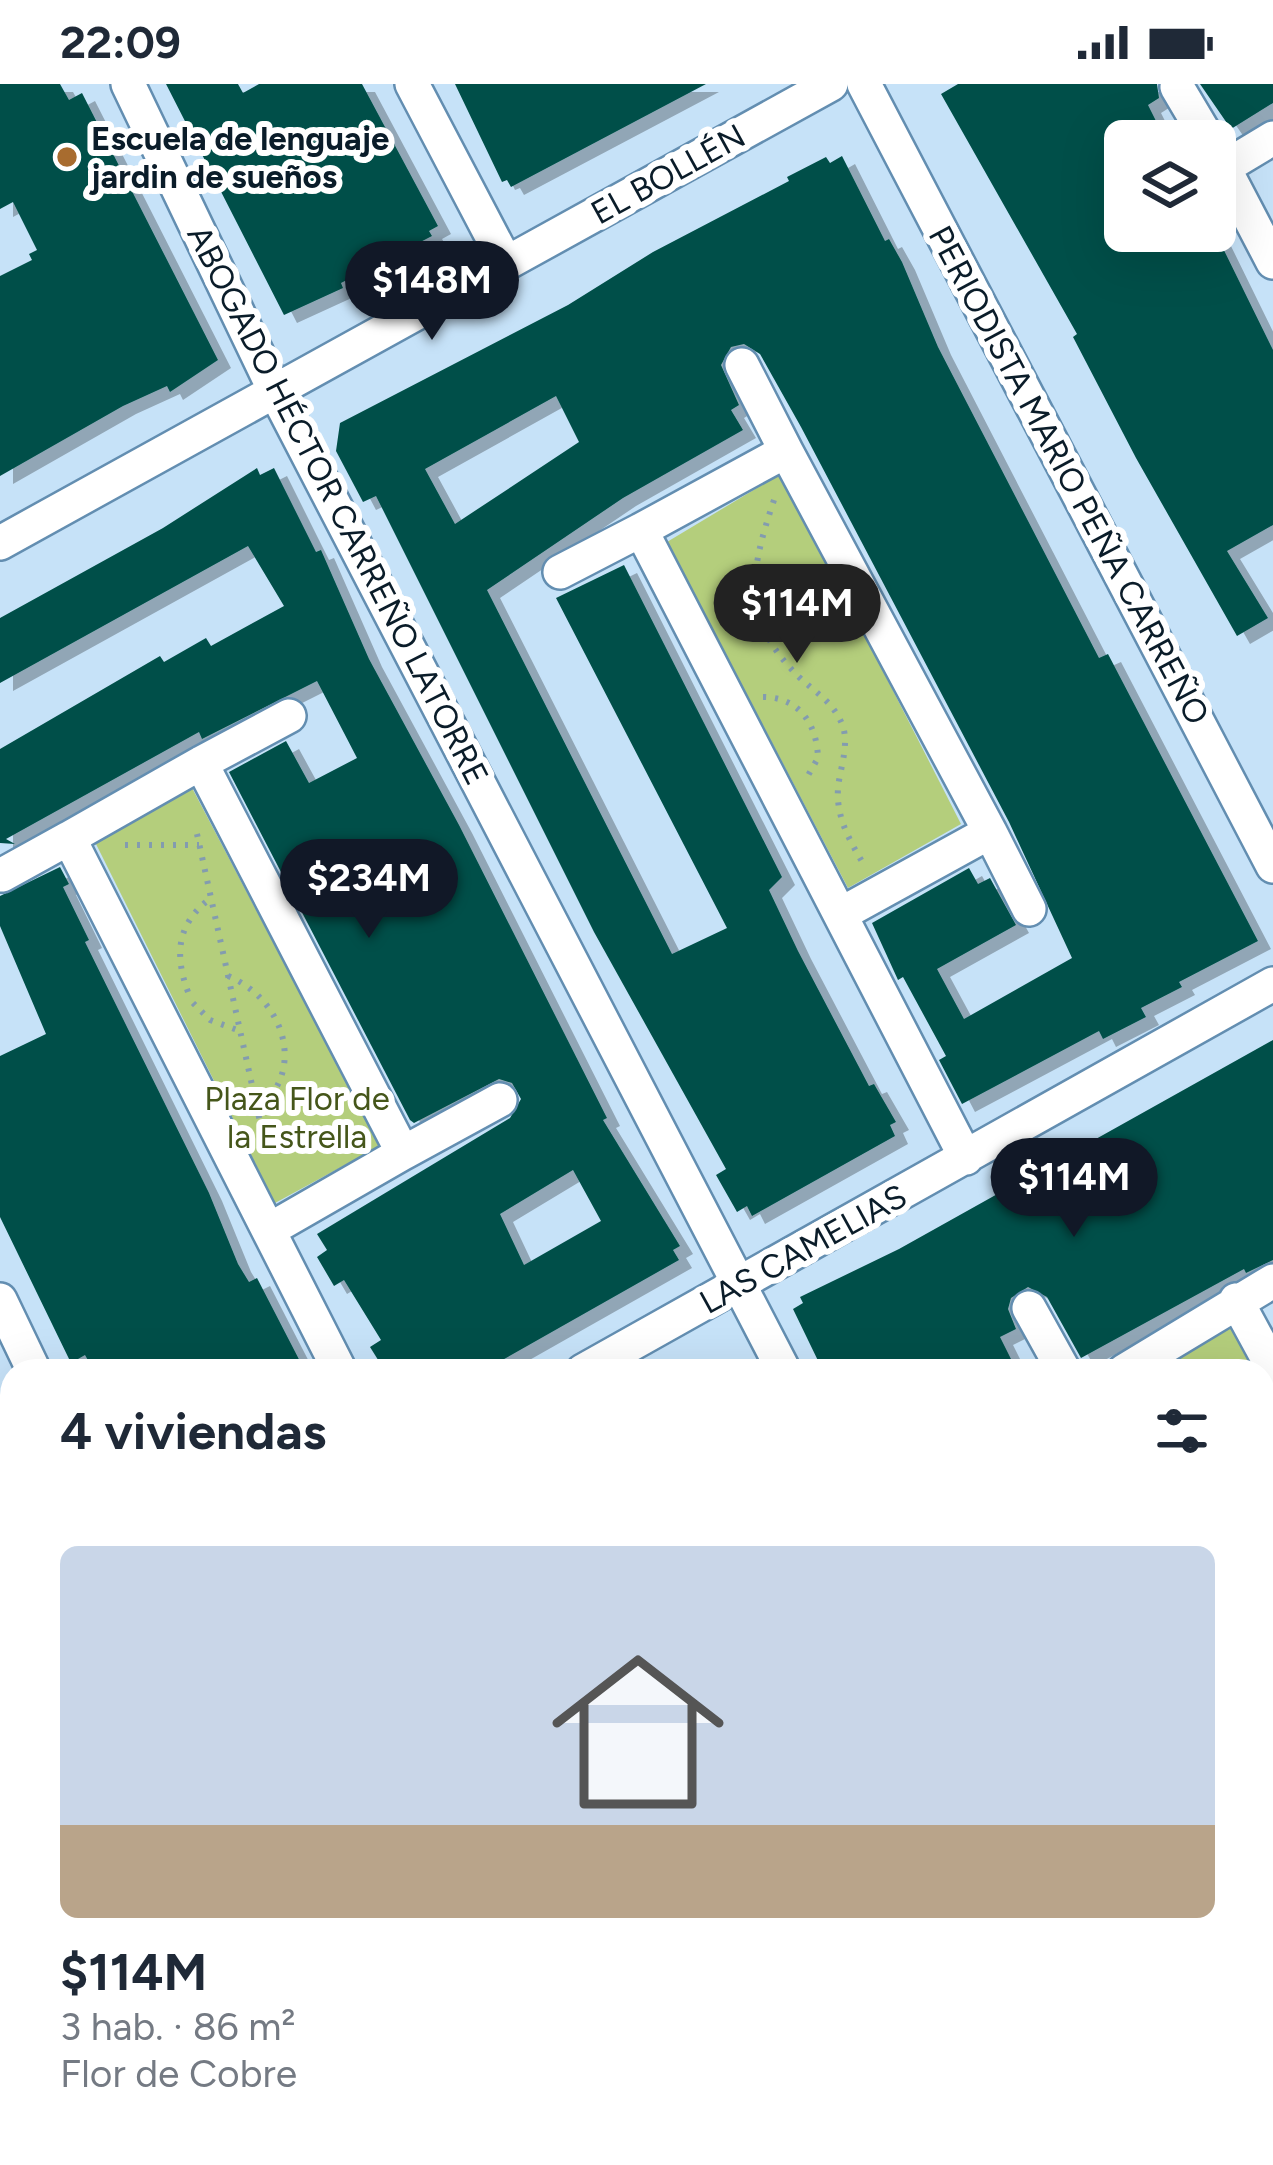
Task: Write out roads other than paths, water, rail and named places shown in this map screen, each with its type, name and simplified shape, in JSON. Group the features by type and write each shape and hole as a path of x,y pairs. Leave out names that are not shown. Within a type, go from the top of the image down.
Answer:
{"street":[{"name":"ABOGADO HÉCTOR CARREÑO LATORRE","path":"128,84 275,391 778,1359"},
{"path":"412,84 506,263"},
{"name":"EL BOLLÉN","path":"0,543 831,84"},
{"name":"PERIODISTA MARIO PEÑA CARREÑO","path":"864,84 1273,866"},
{"path":"1177,87 1196,120"},
{"path":"1236,148 1273,138"},
{"path":"1236,191 1273,262"},
{"path":"742,365 1029,910"},
{"path":"560,572 788,456"},
{"path":"641,530 966,1158"},
{"path":"2,875 71,842 289,716"},
{"path":"192,768 399,1143"},
{"path":"841,914 990,832"},
{"path":"71,842 276,1227 335,1359"},
{"name":"LAS CAMELIAS","path":"605,1359 1273,984"},
{"path":"276,1227 399,1143 500,1100"},
{"path":"1143,1359 1273,1282"},
{"path":"0,1300 28,1359"},
{"path":"1236,1300 1268,1359"},
{"path":"1029,1308 1057,1359"}],"place":[{"name":"Escuela de lenguaje jardin de sueños","path":"67,157"}],"park label":[{"name":"Plaza Flor de la Estrella","path":"297,1117"}]}
